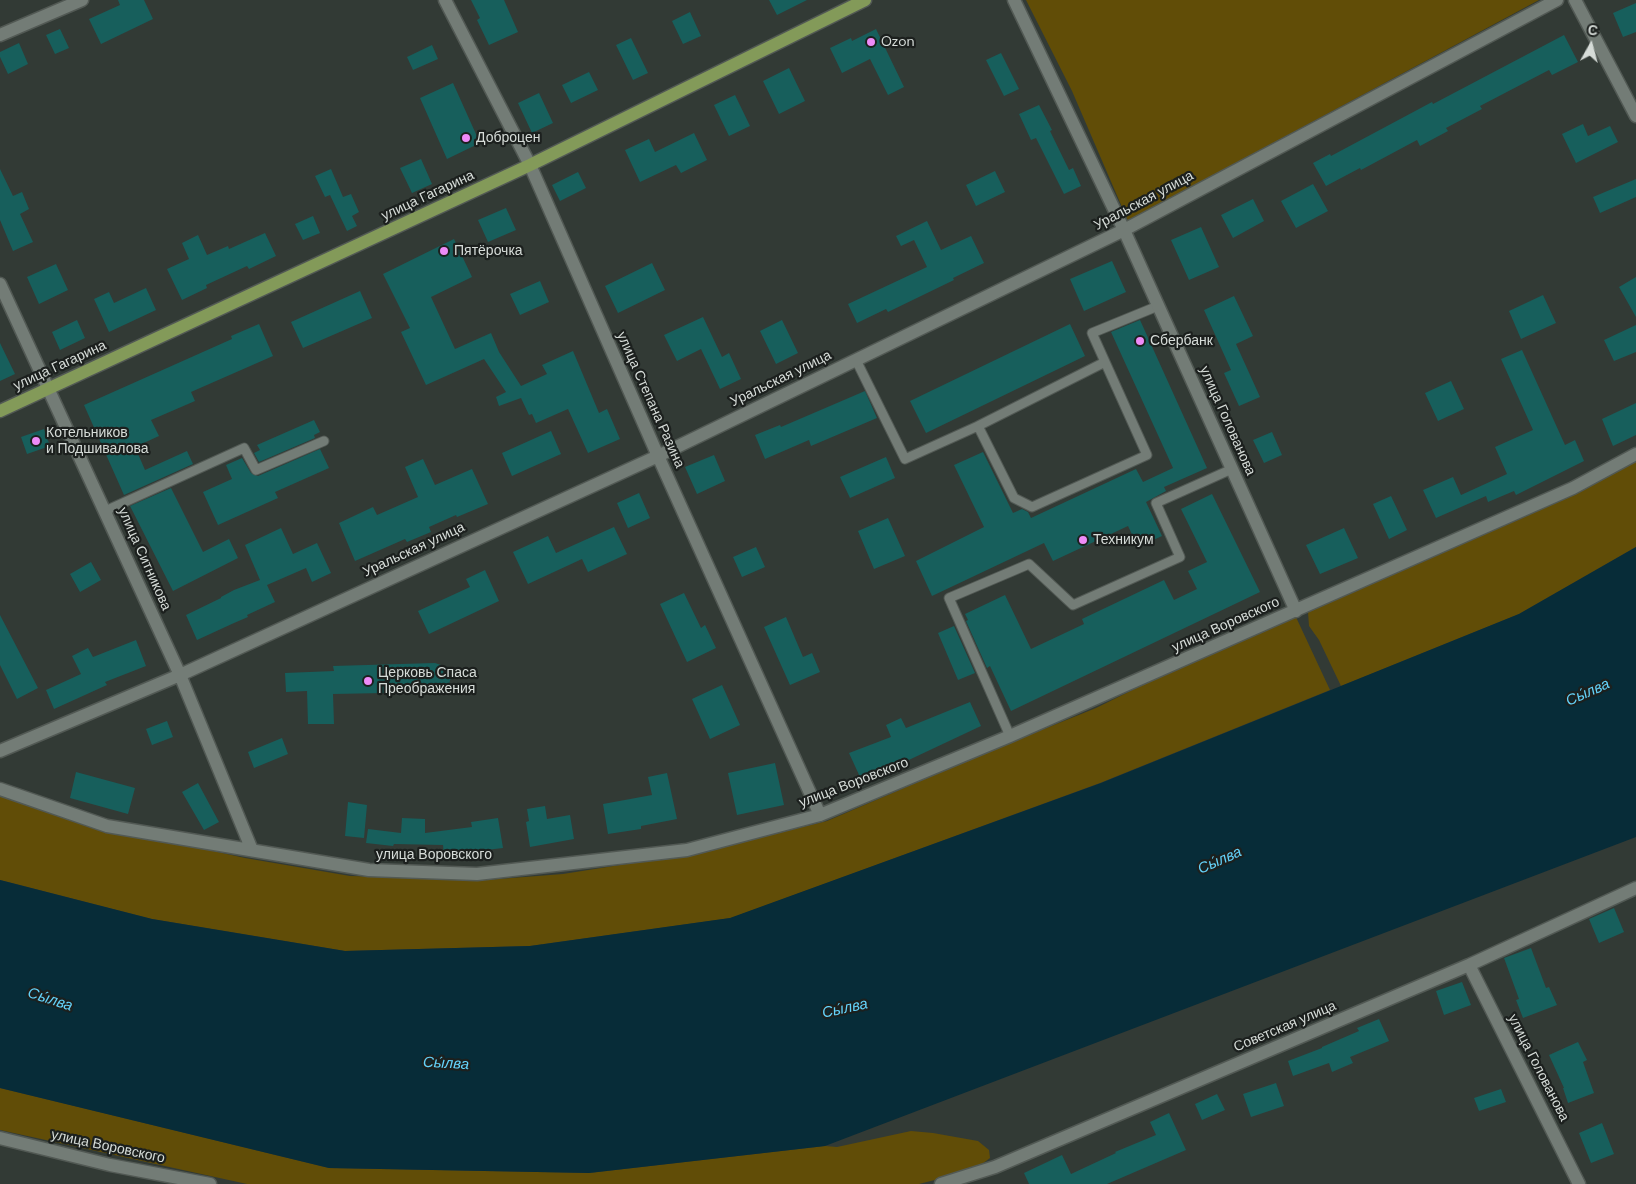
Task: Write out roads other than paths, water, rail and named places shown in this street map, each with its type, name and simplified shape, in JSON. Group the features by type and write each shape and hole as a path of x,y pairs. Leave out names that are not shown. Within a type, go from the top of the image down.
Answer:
{"main road":[{"name":"улица Гагарина","path":"0,411 530,165 864,0"}],"street":[{"path":"0,35 82,0"},
{"name":"улица Степана Разина","path":"444,0 530,165 658,456 820,815"},
{"name":"улица Голованова","path":"1014,0 1124,230 1296,611"},
{"name":"Уральская улица","path":"0,751 180,675 658,456 1124,230 1557,0"},
{"path":"1576,0 1636,116"},
{"name":"улица Ситникова","path":"0,284 180,675 252,850"},
{"name":"улица Воровского","path":"0,789 106,826 369,870 477,874 687,850 820,815 1010,736 1573,488 1636,454"},
{"name":"Советская улица","path":"941,1184 995,1167 1469,965 1636,888"},
{"name":"улица Голованова","path":"1469,965 1579,1184"},
{"name":"улица Воровского","path":"0,1138 110,1165 210,1184"}],"lane":[{"path":"978,426 1014,498 1032,507 1147,455 1092,333 1158,306"},
{"path":"856,360 905,459 978,426 1105,362"},
{"path":"105,511 244,448 256,470 324,441"},
{"path":"1010,736 948,598 1029,564 1073,605 1180,557 1156,503 1232,469"}],"water":[{"name":"Сы́лва","path":"1636,547 1636,837 825,1146 589,1173 329,1168 0,1088 0,880 152,919 345,951 530,946 730,918 1101,783 1519,614"}],"place":[{"name":"Ozon","path":"871,42"},
{"name":"Доброцен","path":"466,138"},
{"name":"Пятёрочка","path":"444,251"},
{"name":"Сбербанк","path":"1140,341"},
{"name":"Котельников и Подшивалова","path":"36,441"},
{"name":"Техникум","path":"1083,540"},
{"name":"Церковь Спаса Преображения","path":"368,681"}]}
